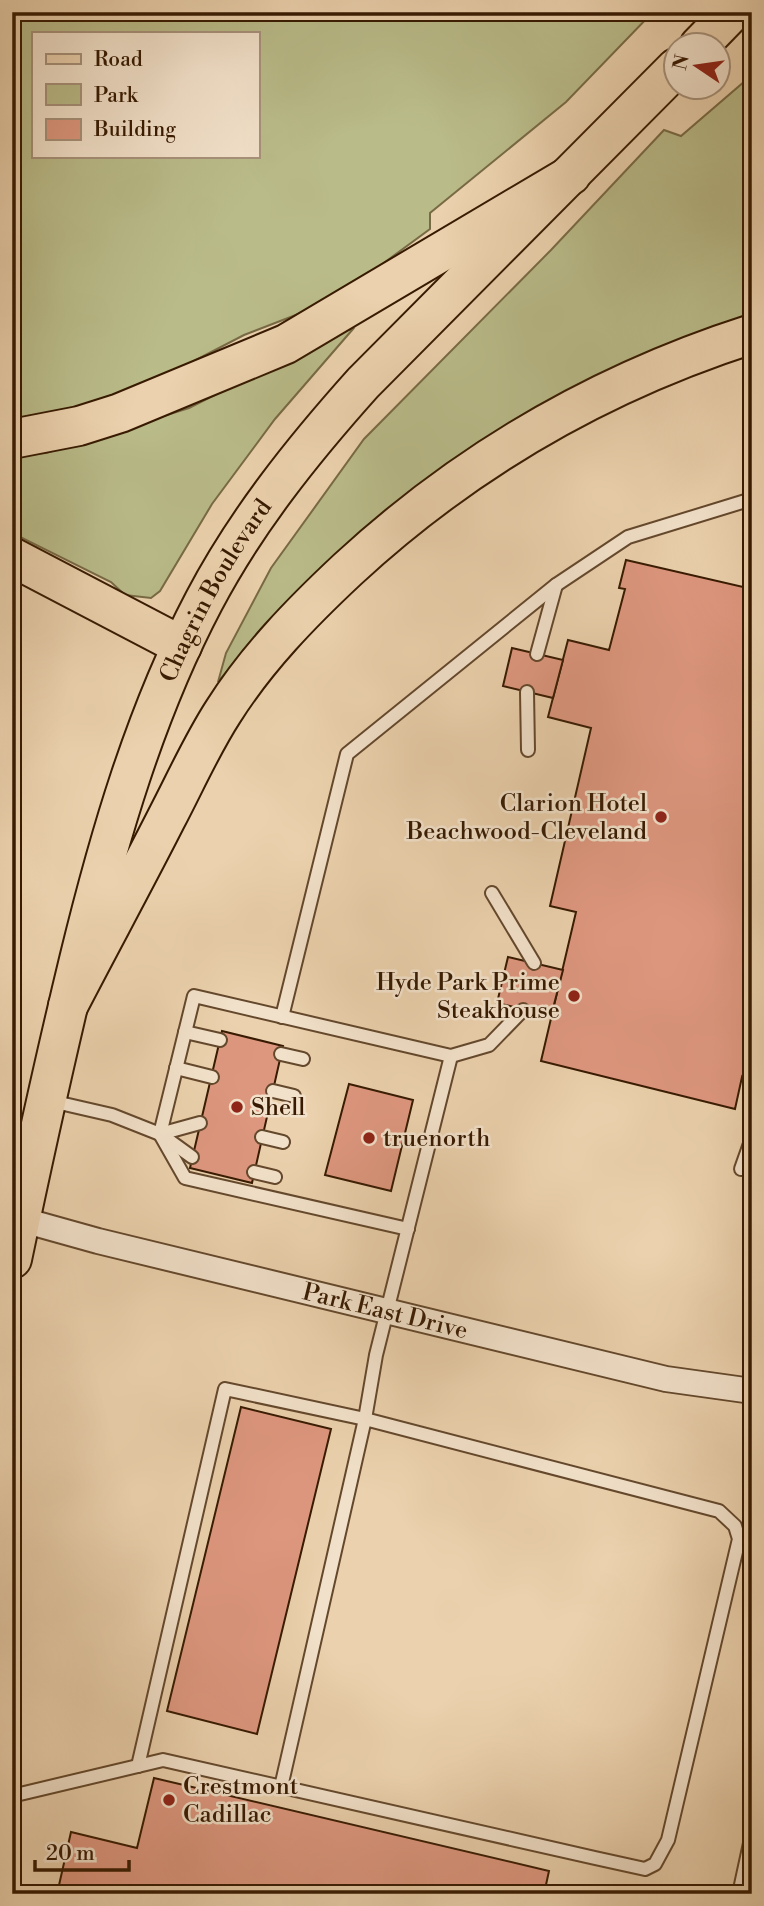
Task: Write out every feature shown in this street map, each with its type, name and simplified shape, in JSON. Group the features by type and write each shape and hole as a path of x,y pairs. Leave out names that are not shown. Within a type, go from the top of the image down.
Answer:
{"main road":[{"path":"713,32 732,12"},
{"name":"Chagrin Boulevard","path":"12,1259 16,1218 116,821 136,761 182,646 205,600 263,506 326,425 403,340 662,83"},
{"path":"12,439 79,426 120,412 286,344 571,175"},
{"path":"68,1006 223,711 270,649 328,588 401,522 479,464 569,411 660,367 752,334"},
{"path":"12,557 182,646"}],"street":[{"name":"Park East Drive","path":"16,1218 98,1241 666,1379 752,1391"}],"lane":[{"path":"282,1017 347,754 556,585 628,537 752,499"},
{"path":"537,654 556,585"},
{"path":"527,692 528,750"},
{"path":"492,893 534,963"},
{"path":"408,1229 186,1178 160,1134 194,996 451,1056 489,1045 523,1010"},
{"path":"186,1032 220,1040"},
{"path":"281,1054 303,1059"},
{"path":"281,1787 365,1419 376,1355 451,1056"},
{"path":"177,1068 212,1077"},
{"path":"273,1091 294,1096"},
{"path":"47,1101 112,1115 160,1134 192,1157"},
{"path":"160,1134 201,1123"},
{"path":"262,1137 283,1142"},
{"path":"741,1169 752,1138"},
{"path":"254,1172 275,1177"},
{"path":"12,1793 20,1794 138,1766 163,1760 645,1869 655,1864 668,1840 739,1539 735,1526 719,1511 365,1419 225,1389 138,1766"},
{"path":"739,1894 752,1834"}],"green space":[{"path":"12,12 653,12 566,102 430,213 430,229 332,301 244,335 113,403 12,420"},
{"path":"752,75 752,317 578,385 261,631 218,682 226,653 271,568 364,439 551,250 664,130 681,136 721,102 732,102 732,92"},
{"path":"353,329 275,419 212,504 160,591 151,598 125,595 111,582 12,533 12,455 46,453 189,408 341,331"}],"building":[{"name":"Clarion Hotel Beachwood-Cleveland","path":"626,560 752,589 752,1092 742,1077 735,1109 541,1061 576,912 550,906 591,728 548,717 568,640 609,650 625,589 619,588"},
{"path":"512,648 563,660 553,698 503,686"},
{"path":"508,957 563,970 551,1016 497,1003"},
{"name":"Shell","path":"222,1031 283,1046 252,1183 190,1168"},
{"name":"truenorth","path":"349,1084 413,1100 391,1191 325,1175"},
{"path":"241,1407 331,1429 257,1734 167,1711"},
{"path":"154,1778 549,1871 544,1894 57,1894 71,1832 137,1848"}],"place":[{"name":"Clarion Hotel Beachwood-Cleveland","path":"661,817"},
{"name":"Hyde Park Prime Steakhouse","path":"574,996"},
{"name":"Shell","path":"237,1107"},
{"name":"truenorth","path":"369,1138"},
{"name":"Crestmont Cadillac","path":"169,1800"}]}
